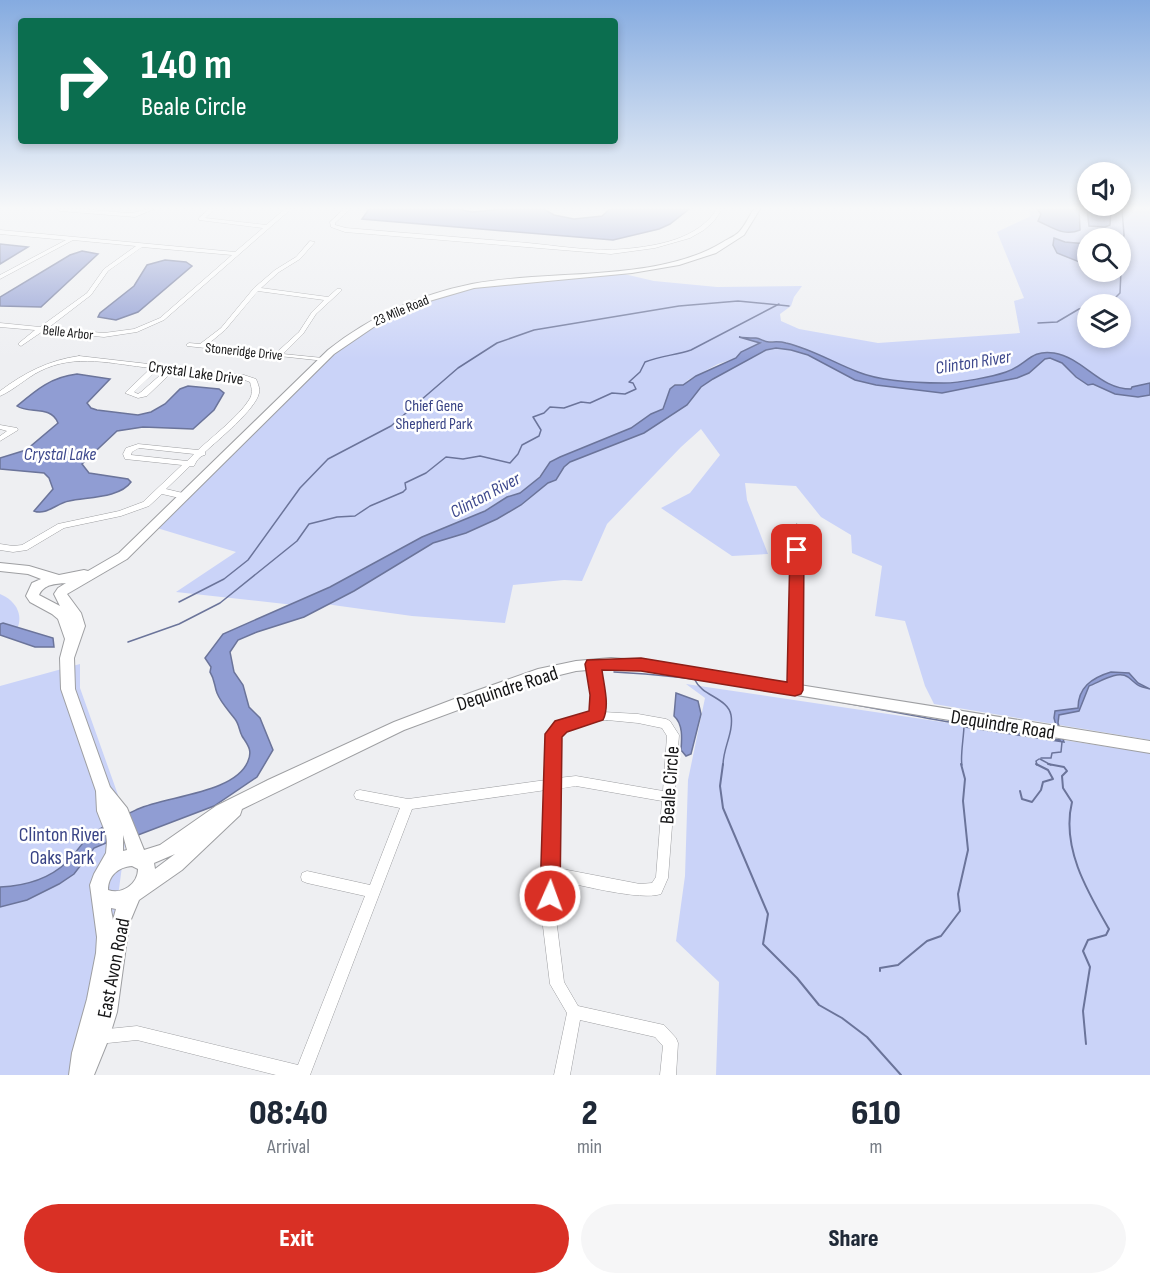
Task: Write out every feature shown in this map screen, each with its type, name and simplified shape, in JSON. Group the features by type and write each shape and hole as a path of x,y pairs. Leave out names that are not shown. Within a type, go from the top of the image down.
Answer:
{"main road":[{"name":"23 Mile Road","path":"60,586 115,562 131,550 140,538 321,362 353,333 375,319 400,307 446,292 516,279 630,272 690,259"},
{"path":"0,567 37,572 60,586 78,620 66,667 68,689 104,791 102,803 115,816 116,836 125,842 146,865 147,873 144,882 135,893 114,901 101,896 99,884 125,842"},
{"path":"0,571 24,578 31,583 37,595 65,618 72,639"},
{"path":"37,595 41,583 60,586"},
{"path":"37,595 51,600 60,586"},
{"name":"Dequindre Road","path":"139,859 165,851 222,811 399,726 538,675 593,664 641,664 1150,747"},
{"name":"Dequindre Road","path":"135,893 156,881 176,864 239,804"},
{"path":"107,870 122,860 139,859"},
{"name":"East Avon Road","path":"81,1075 90,1063 111,992 121,916 135,893"},
{"name":"East Avon Road","path":"81,1075 79,1063 98,993 105,953 106,929 101,896"}],"street":[{"path":"0,277 33,259"},
{"path":"21,344 89,294 110,266 120,259"},
{"name":"Belle Arbor","path":"0,325 104,335 135,331 167,315 231,259"},
{"path":"202,346 223,329 256,289 277,271 296,259"},
{"path":"256,289 329,299"},
{"path":"279,354 301,333 314,313 339,290"},
{"name":"Stoneridge Drive","path":"189,345 279,354 321,362"},
{"name":"Crystal Lake Drive","path":"0,394 27,375 62,360 90,358 244,377 255,385 255,395 248,406 191,464 146,504 130,511 61,526 24,548 0,547"},
{"path":"157,366 129,393 138,396 144,394 172,368"},
{"path":"0,427 14,430 0,439"},
{"path":"191,464 128,457 127,454 129,450 138,446 202,453"},
{"path":"160,493 181,499"},
{"path":"795,690 797,527"},
{"path":"593,664 598,695 597,715"},
{"name":"Beale Circle","path":"597,715 666,724 673,735 662,878 656,889 640,890 551,873 553,734 561,726 597,715"},
{"path":"360,795 408,804 576,781 668,797"},
{"path":"98,1037 137,1033 302,1075 408,804"},
{"path":"551,873 549,918 557,984 574,1012 562,1075"},
{"path":"307,877 374,892"},
{"path":"574,1012 659,1030 671,1043 668,1075"}],"green space":[{"name":"Chief Gene Shepherd Park","path":"1008,259 1077,259 1077,282 1131,282 1131,259 1150,259 1150,740 934,704 925,686 905,621 875,616 882,566 852,553 851,535 821,517 796,486 745,483 747,500 768,554 732,556 661,508 690,493 720,455 701,429 607,524 582,581 564,580 513,585 505,623 412,616 311,602 537,486 559,465 662,417 700,379 758,350 785,343 771,341 745,350 736,358 718,364 688,380 684,385 675,384 670,389 663,409 658,413 651,414 631,428 560,457 550,463 535,482 518,494 507,497 477,515 422,537 361,572 294,605 176,592 236,552 157,528 332,352 400,310 478,286 624,274 654,281 717,287 802,286 791,306 780,314 781,321 799,329 878,343 1020,333 1014,301 1024,298"},
{"path":"0,594 11,601 18,610 19,621 15,633 0,629"},
{"name":"Clinton River Oaks Park","path":"80,664 80,688 118,795 125,844 106,986 73,1075 0,1075 0,686"},
{"path":"686,684 1150,753 1150,1075 716,1075 719,982 676,941 685,876 688,780 705,698"}],"water":[{"path":"63,259 92,259 41,307 0,306 0,297"},
{"path":"165,260 186,262 192,266 138,312 116,320 98,317 134,286 147,265"},
{"path":"739,337 758,338 767,342 784,342 868,375 912,382 950,383 984,378 1013,369 1039,353 1054,353 1065,356 1100,379 1120,388 1131,389 1150,383 1150,395 1138,397 1115,394 1093,384 1088,385 1062,363 1050,358 1045,359 1029,373 1017,378 942,393 876,385 855,380 808,355 776,348 766,350 701,387 687,405 644,433 570,462 556,480 548,483 521,505 497,519 466,533 433,543 354,591 304,617 238,640 230,652 234,672 243,685 249,707 260,718 273,750 257,777 214,806 138,835 113,840 94,848 74,874 59,884 27,900 0,907 0,887 27,883 52,873 70,859 87,839 111,822 138,809 216,787 241,772 248,761 249,747 236,721 219,697 210,672 211,667 205,658 223,634 330,587 422,537 485,511 507,497 520,493 540,477 550,462 631,428 651,414 663,409 670,389 675,385 683,385 760,343"},
{"name":"Crystal Lake","path":"77,374 110,379 87,403 91,408 97,410 138,415 151,412 165,404 180,389 188,386 219,389 224,393 214,410 193,429 143,427 117,431 82,464 89,473 128,479 131,482 126,487 103,496 65,502 47,511 34,511 53,489 49,478 44,473 0,469 0,458 26,450 58,423 50,414 17,406 52,381"},
{"path":"0,624 53,638 54,647 35,647 0,635"},
{"path":"1111,672 1129,673 1138,683 1150,689 1140,686 1124,675 1108,677 1089,686 1079,711 1059,715 1058,723 1064,742 965,727 959,724 1060,740 1054,718 1055,711 1078,708 1083,689 1097,677"},
{"path":"676,693 698,701 701,714 691,754 686,756 681,750 682,736 674,716"}],"waterway":[{"path":"1119,294 1120,282"},
{"path":"179,602 224,579 248,560 300,488 328,459 391,426 458,368 497,343 534,330 679,306 738,301 777,305"},
{"name":"Clinton River","path":"128,642 179,624 220,603 297,541 309,524 337,517 355,516 370,506 403,492 406,489 405,483 426,473 446,457 463,459 480,456 510,463 522,445 539,436 541,430 533,417 544,413 550,407 564,408 581,402 590,403 612,393 625,394 636,389 633,383 629,382 640,372 645,362 691,350 777,305"},
{"path":"777,305 789,306"},
{"path":"1038,323 1057,322 1077,310"},
{"path":"614,672 744,686 960,724"},
{"path":"695,680 703,690 725,705 731,715 731,728 723,765"},
{"path":"962,765 964,725"},
{"path":"1041,758 1051,758 1052,753 1061,752 1062,742"},
{"path":"1037,764 1036,761 1039,759"},
{"path":"1040,759 1050,764"},
{"path":"723,764 720,786 723,808 768,914 763,944 797,978 819,1005 842,1018 867,1037 901,1075"},
{"path":"880,971 880,968 898,965 927,941 941,936 960,911 958,894 968,850 963,801 965,779 961,764"},
{"path":"1020,791 1022,799 1032,802 1041,790 1043,782 1053,779 1048,770 1037,764"},
{"path":"1050,764 1064,767 1067,771 1062,776 1063,788 1072,802 1070,835 1073,852 1092,899 1109,929 1106,935 1088,940 1083,951 1090,967 1083,1011 1086,1044"}],"route":[{"path":"550,896 553,734 561,726 597,715 598,695 593,664 641,664 795,690 797,550"}]}
